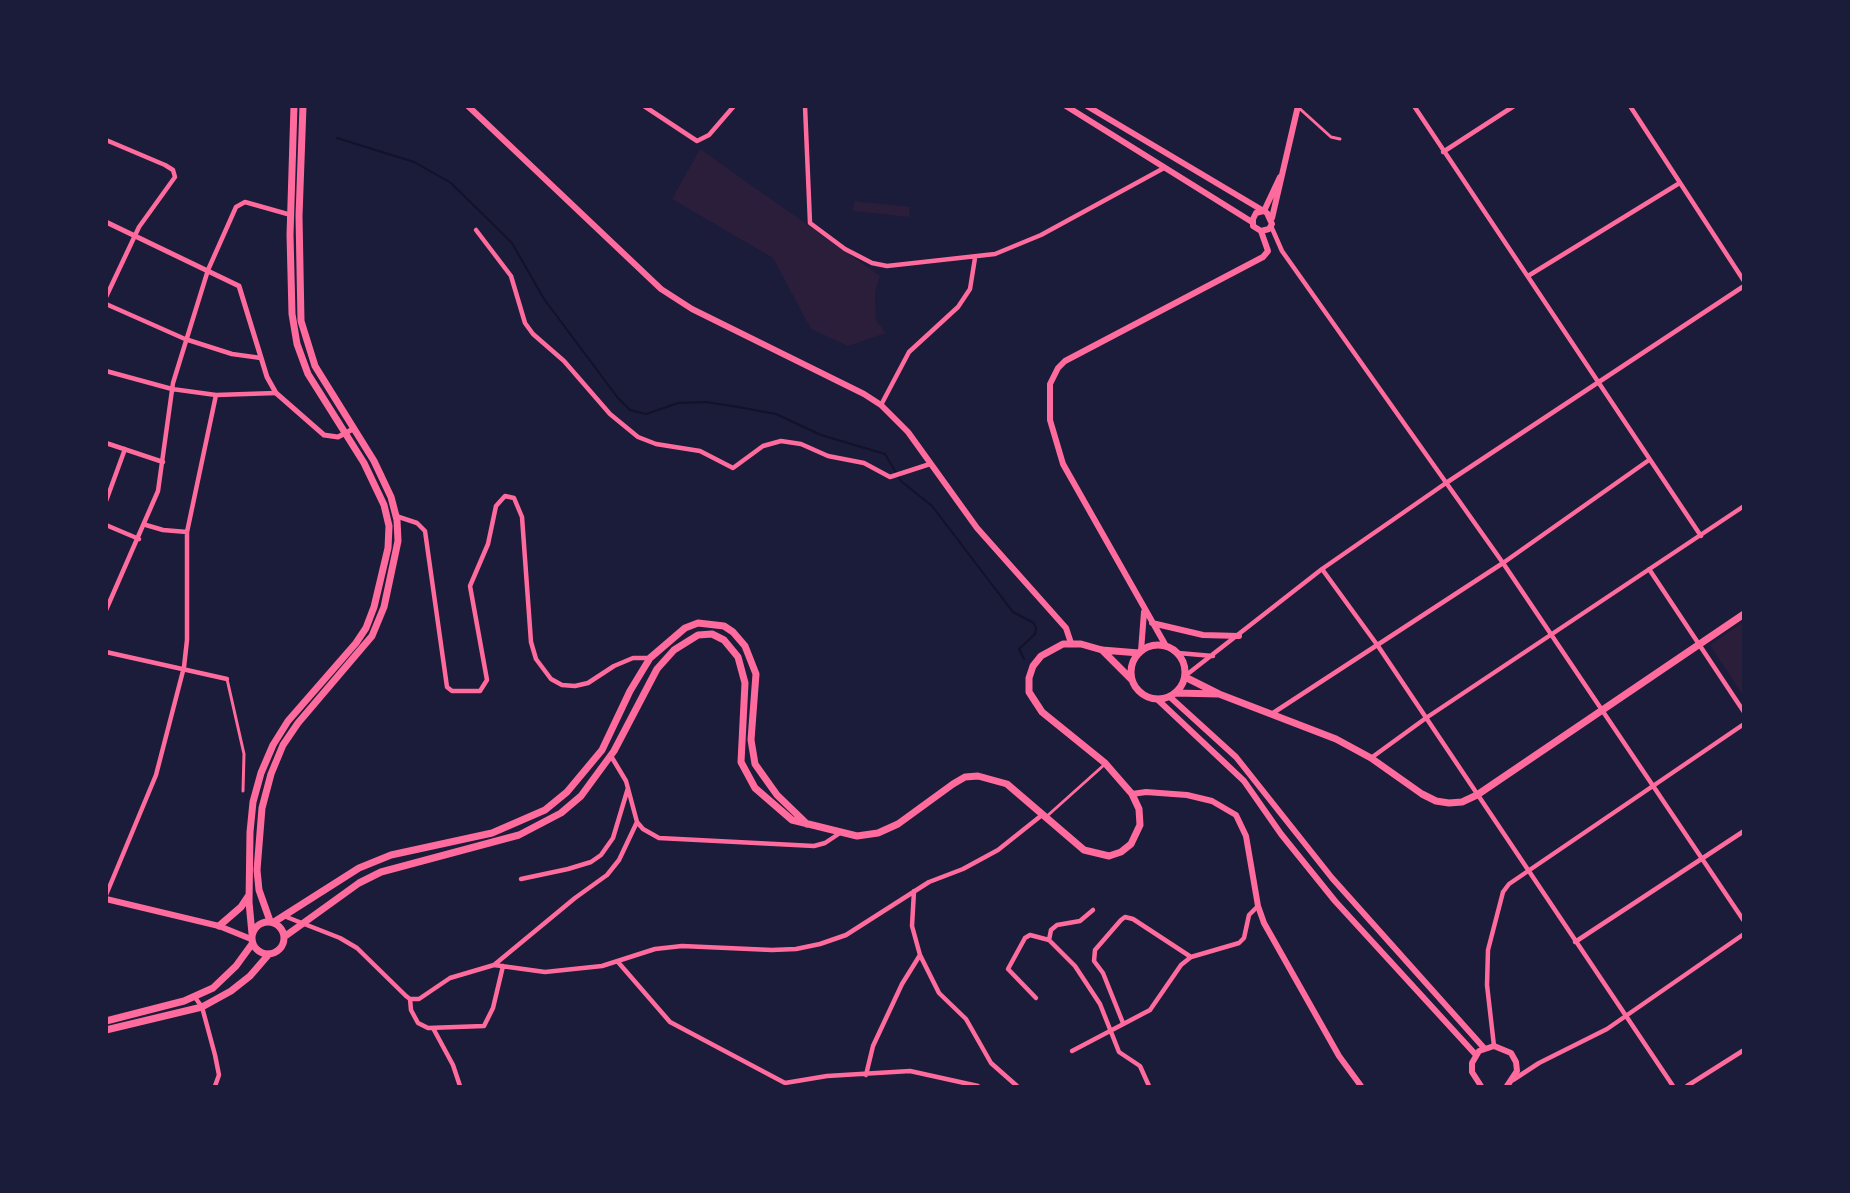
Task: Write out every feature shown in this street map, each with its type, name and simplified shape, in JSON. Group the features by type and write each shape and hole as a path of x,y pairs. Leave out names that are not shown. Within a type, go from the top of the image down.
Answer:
{"main road":[{"path":"294,106 291,314 297,344 308,374 364,463 384,505 389,526 385,568 366,628 356,643 288,721 273,745 261,773 252,812 249,895 252,939 259,952 269,954 278,951 284,938 359,883 381,872 487,844 541,824 561,813 581,796 611,756 657,669 686,641 698,635 712,634 724,640 734,649 742,671 745,695 740,740 741,762 746,776 755,788 792,820 857,836 878,833 898,824 965,777 978,776 1007,784 1043,817 1084,849 1109,856 1121,852 1138,834 1141,816 1132,794 1105,763 1042,712 1029,692 1033,666 1041,656 1053,648 1071,643 1102,650 1140,652"},
{"path":"284,938 280,927 272,922 259,890 257,870 262,808 271,774 283,745 298,723 372,636 384,607 398,541 396,516 391,497 374,461 315,366 301,321 299,227 303,106"},
{"path":"468,106 661,290 692,309 864,394 881,405 908,432 977,528 1066,628 1071,643"},
{"path":"1066,106 1252,222 1261,231 1268,251 1263,257 1065,361 1058,368 1050,384 1050,420 1063,464 1144,612 1166,646"},
{"path":"1087,106 1272,218"},
{"path":"1261,231 1271,226 1298,107"},
{"path":"1252,222 1256,213 1263,211 1282,174"},
{"path":"1140,652 1144,612"},
{"path":"1185,676 1219,694 1336,739 1371,758 1422,794 1436,801 1462,802 1477,795 1743,614"},
{"path":"106,1021 146,1012 213,988 225,977 252,939 257,926 284,916 359,868 391,855 492,833 545,810 567,792 602,750 635,682 650,658 685,627 698,623 712,622 733,632 745,646 756,674 751,740 755,764 777,795 807,824"},
{"path":"1152,622 1203,635 1239,636"},
{"path":"1132,680 1133,661 1140,652 1153,645 1166,646 1178,653 1184,664 1185,676 1173,695"},
{"path":"1102,650 1132,680 1141,694 1156,699 1244,781 1281,834 1322,885 1476,1055"},
{"path":"1156,699 1173,695 1219,694"},
{"path":"1173,695 1236,757 1354,905 1484,1048"},
{"path":"1132,794 1146,792 1187,795 1212,801 1236,814 1246,836 1258,906 1290,971 1339,1056 1361,1086"},
{"path":"1322,885 1332,878"},
{"path":"219,926 234,914 249,895"},
{"path":"106,897 219,926 252,939"},
{"path":"1345,912 1354,905"},
{"path":"106,1030 201,1007 231,991 250,976 269,954"},
{"path":"1481,1086 1472,1072 1476,1055 1484,1048 1494,1046 1511,1053 1516,1071 1513,1080 1507,1086"}],"street":[{"path":"644,106 697,141 709,135 734,106"},
{"path":"805,106 808,214 815,229 845,249 872,262 887,266 995,254 1041,234 1164,168"},
{"path":"1414,106 1701,536"},
{"path":"1443,152 1514,106"},
{"path":"1630,106 1678,184 1743,281"},
{"path":"1298,107 1331,137 1340,139"},
{"path":"106,140 165,165 174,172 173,181 134,237 106,297"},
{"path":"1528,276 1678,184"},
{"path":"106,610 140,539 158,491 172,389 185,339 208,270 236,207 241,203 291,215"},
{"path":"106,222 232,281 242,291 261,358 276,393 324,435 331,438 353,429"},
{"path":"1271,226 1282,251 1503,563 1743,921"},
{"path":"476,230 511,276 525,323 533,334 564,361 610,414 647,442 689,448 734,468 763,446 781,441 801,444 828,456 864,463 890,477 902,475 930,464"},
{"path":"1268,251 1282,251"},
{"path":"881,405 909,352 958,307 970,289 975,258"},
{"path":"1185,676 1322,569 1446,483 1743,286"},
{"path":"106,304 185,339 232,354 261,358"},
{"path":"106,371 172,389 216,395 276,393"},
{"path":"106,897 156,775 184,667 187,640 187,532 216,395"},
{"path":"106,443 163,462"},
{"path":"106,501 125,449"},
{"path":"1273,713 1503,563 1649,460"},
{"path":"396,516 417,523 425,531 447,687 452,692 480,691 487,680 470,586 488,544 496,506 505,496 514,498 522,517 531,642 536,659 550,679 562,685 575,687 588,683 614,666 633,658 650,658"},
{"path":"1371,758 1426,718 1743,506"},
{"path":"106,525 140,539"},
{"path":"146,525 163,530 187,532"},
{"path":"1322,569 1378,646 1624,1017 1673,1086"},
{"path":"1649,569 1743,712"},
{"path":"106,652 184,667 227,679 244,754 243,791"},
{"path":"1178,653 1213,656"},
{"path":"1494,1046 1487,985 1488,950 1503,892 1509,884 1743,724"},
{"path":"611,756 622,771 638,822 651,835 676,840 814,846 825,843 840,833"},
{"path":"494,964 546,972 584,969 618,962 655,949 682,946 772,950 796,949 820,944 846,935 914,891 998,850 1043,817 1105,763"},
{"path":"521,879 568,869 601,855 613,838 628,788"},
{"path":"410,999 419,999 450,978 494,964 607,875 620,861 638,822"},
{"path":"1575,942 1743,831"},
{"path":"914,891 912,926 920,955 939,993 966,1019 991,1063 1017,1086"},
{"path":"1072,1051 1150,1010 1181,965 1191,957 1239,942 1244,938 1249,915 1258,906"},
{"path":"1049,940 1051,930 1057,925 1080,921 1093,910"},
{"path":"284,916 340,938 357,948 410,999 411,1010 418,1023 433,1029 484,1026 493,1008 503,966"},
{"path":"1123,1023 1103,973 1094,961 1095,950 1120,920 1125,917 1132,919 1191,957"},
{"path":"1513,1080 1539,1063 1607,1029 1743,934"},
{"path":"1036,998 1010,972 1009,963 1018,953 1025,938 1030,935 1049,940 1087,981 1119,1052 1140,1066 1149,1086"},
{"path":"866,1075 873,1046 902,984 920,955"},
{"path":"618,962 670,1022 780,1081 795,1083 827,1076 910,1071 978,1086"},
{"path":"194,996 201,1007 219,1075 215,1086"},
{"path":"433,1029 453,1065 460,1086"},
{"path":"1687,1086 1743,1050"}],"shaded area":[{"path":"700,149 880,276 875,292 876,320 886,333 848,346 811,329 773,258 672,199"},
{"path":"854,201 910,207 909,217 853,211"},
{"path":"1743,622 1743,695 1710,645"}],"waterway":[{"path":"337,138 414,162 451,183 512,243 544,299 618,398 630,410 646,414 678,403 706,402 738,407 776,414 821,435 885,454 901,481 932,506 1013,612 1034,623 1035,634 1019,649 1024,659"}]}
